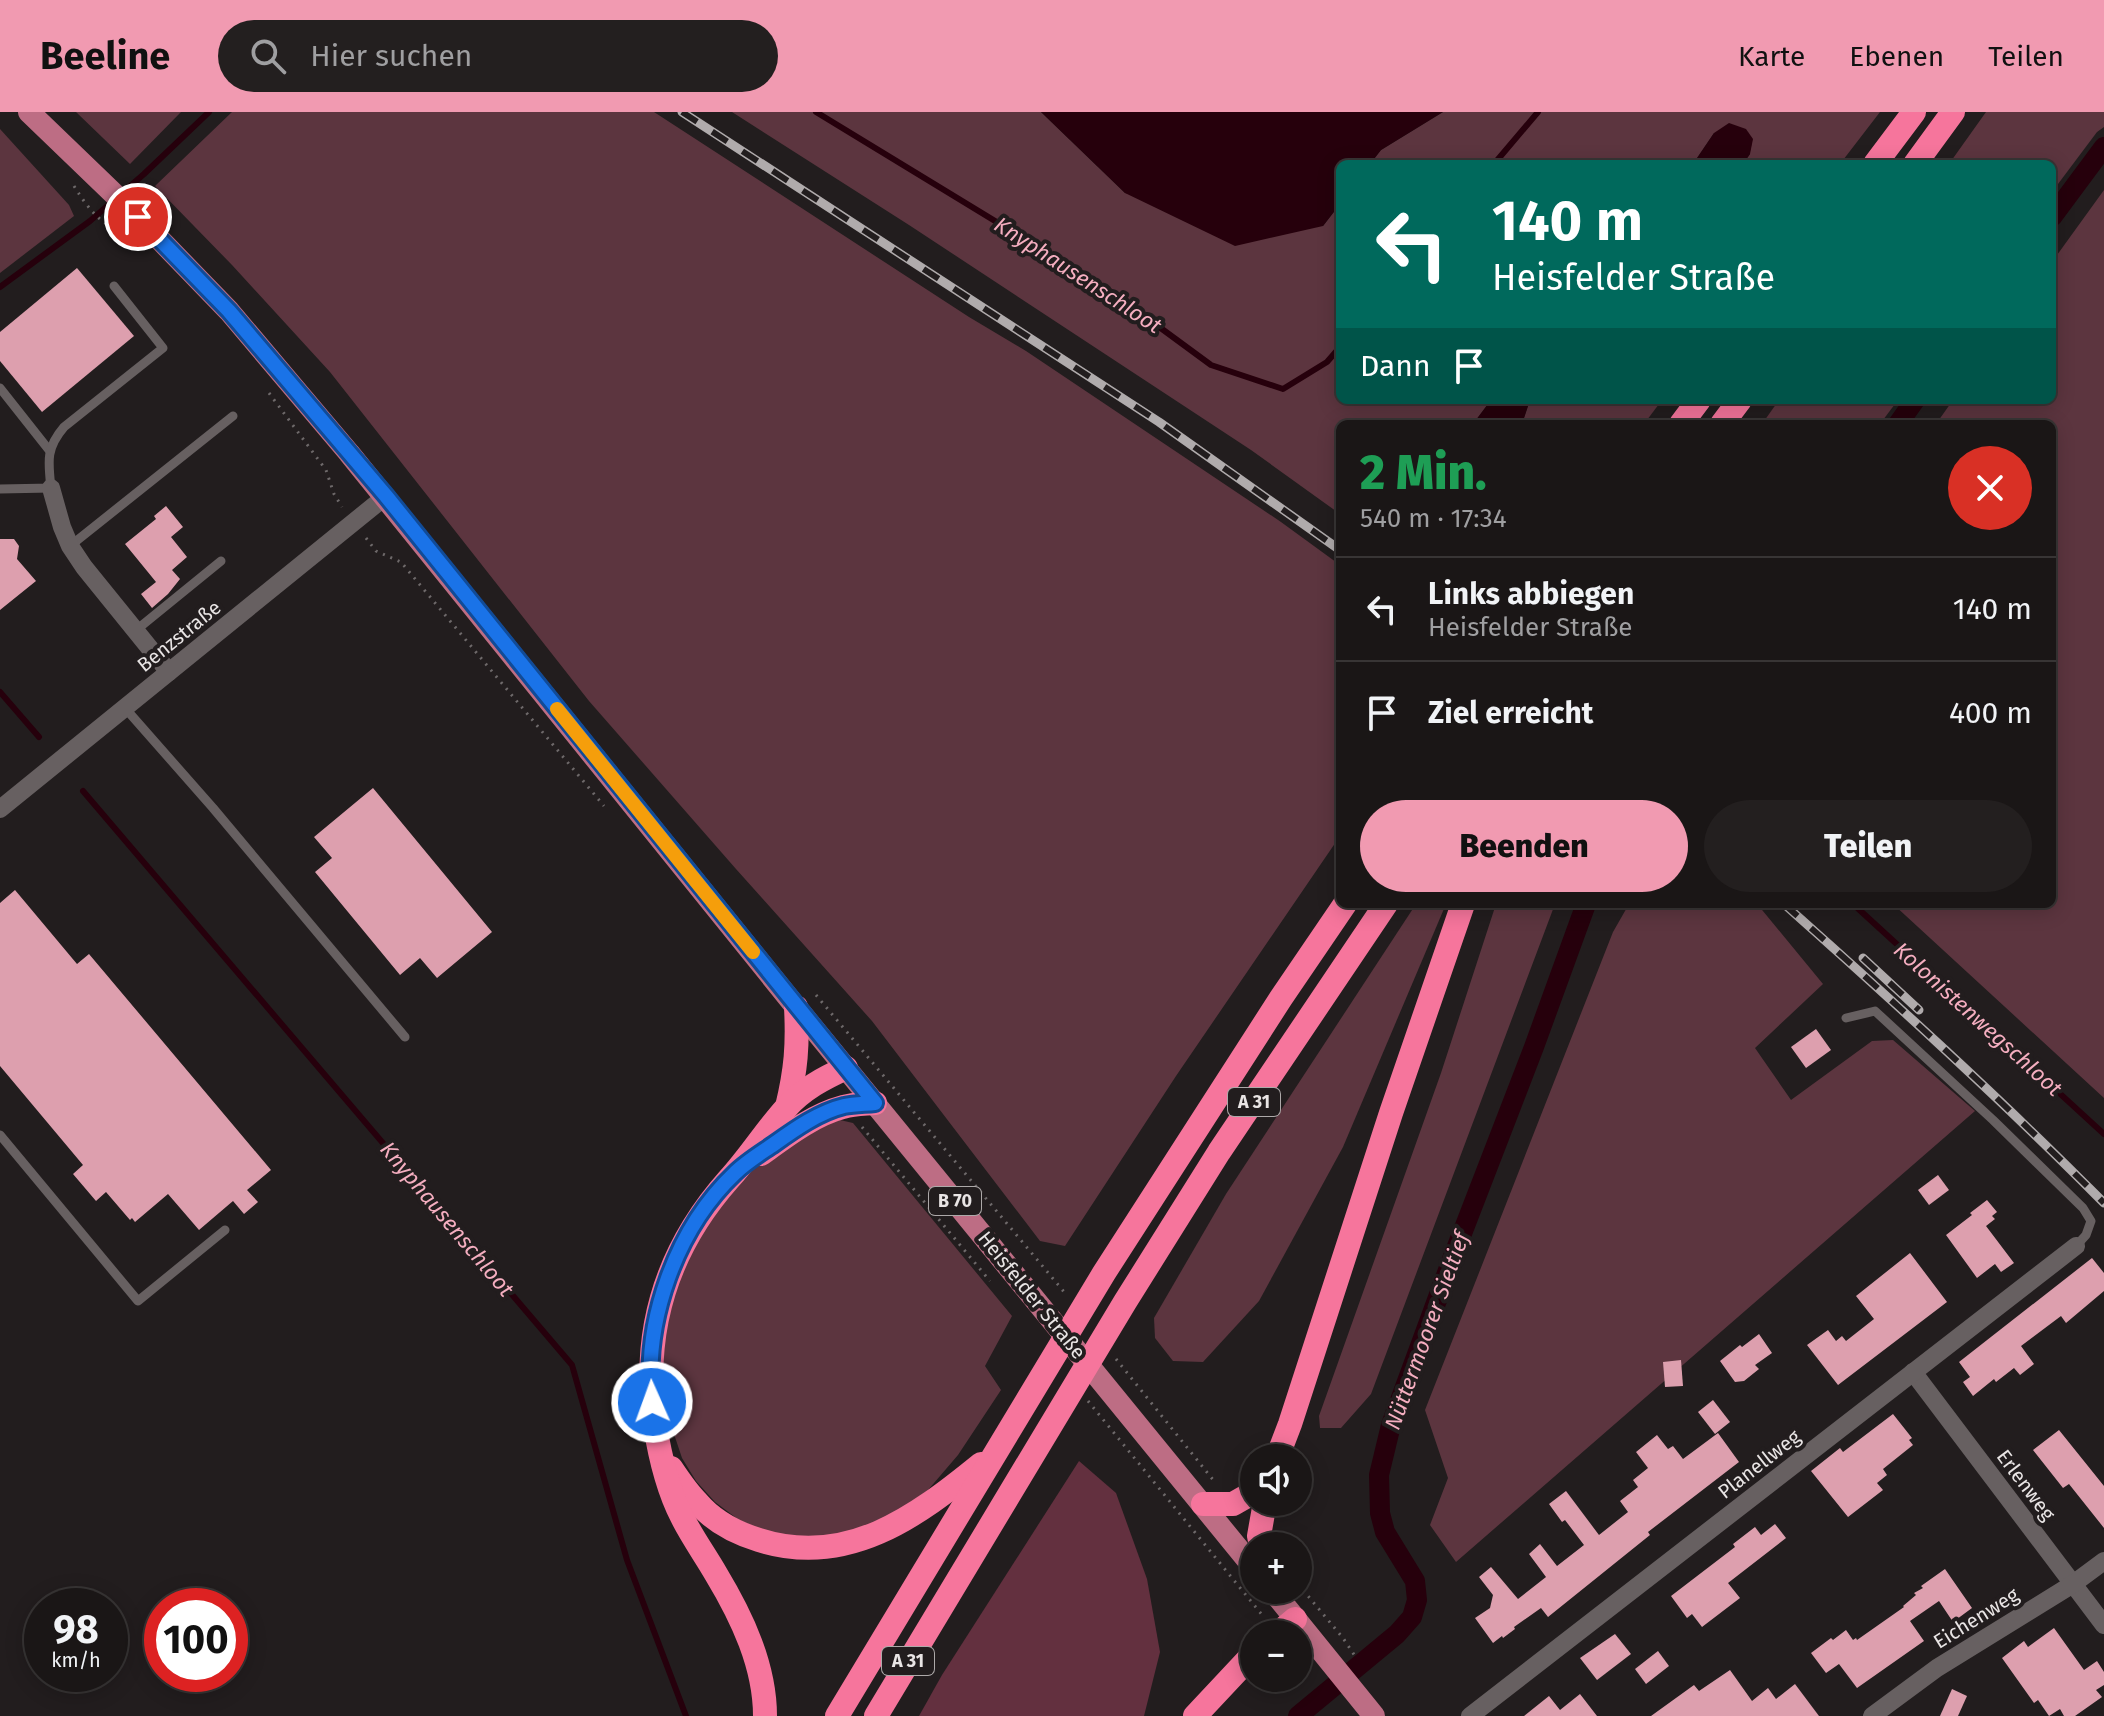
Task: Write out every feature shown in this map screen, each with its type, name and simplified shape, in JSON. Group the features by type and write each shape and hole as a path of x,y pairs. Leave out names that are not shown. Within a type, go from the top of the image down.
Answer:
{"highway":[{"path":"1878,160 1914,112"},
{"path":"1918,160 1953,112"},
{"name":"A 31","path":"837,1716 1104,1273 1342,908"},
{"name":"A 31","path":"876,1716 1045,1432 1219,1152 1383,908"},
{"path":"1282,1444 1462,908"},
{"path":"787,1107 795,1077 798,1047 796,1007"},
{"path":"765,1716 759,1671 747,1634 669,1489 659,1450 650,1385 651,1352 666,1286 688,1236 717,1193 787,1107 807,1089 846,1068"},
{"path":"736,1171 786,1135 822,1115 845,1106 875,1103"},
{"path":"659,1450 698,1504 728,1527 773,1544 811,1549 838,1547 881,1531 947,1491 995,1453"},
{"path":"1203,1504 1233,1504 1240,1500"},
{"path":"1195,1716 1240,1668"}],"main road":[{"name":"Heisfelder Straße","path":"29,112 87,168 132,226 229,311 386,496 796,1007 1240,1550"},
{"path":"1312,1650 1334,1666 1374,1716"}],"street":[{"path":"51,488 70,546 169,672"},
{"name":"Benzstraße","path":"0,809 386,496"},
{"name":"Planellweg","path":"1470,1716 2076,1246"},
{"name":"Erlenweg","path":"1913,1372 2104,1625"},
{"name":"Eichenweg","path":"1872,1716 1937,1668 2073,1584 2104,1561"}],"lane":[{"path":"0,489 51,488 49,450 55,437 163,348 114,286"},
{"path":"0,388 49,450"},
{"path":"70,546 233,416"},
{"path":"135,631 221,561"},
{"path":"125,708 405,1037"},
{"path":"1846,1018 1875,1011 2083,1208 2091,1221 2086,1235 2076,1246"},
{"path":"0,1135 138,1301 225,1230"}],"path":[{"path":"86,205 106,225 132,226"},
{"path":"261,382 326,470 334,494 376,551 401,562 607,808"},
{"path":"845,1106 999,1291"},
{"path":"1122,1368 1233,1504"},
{"path":"1092,1406 1275,1620"},
{"path":"1312,1602 1351,1651"}],"shaded area":[{"path":"76,112 181,112 130,164"},
{"path":"232,112 654,112 1026,351 1336,562 1336,842 1176,1076 1065,1246 1040,1241 872,1021 589,701 330,372 155,186"},
{"path":"732,112 1041,112 1125,193 1323,226 1336,209 1336,404 1488,404 1476,420 1336,420 1336,511 1251,450"},
{"path":"1041,112 1443,112 1381,150 1373,160 1336,160 1336,209 1323,226 1235,246 1125,193"},
{"path":"1443,112 1880,112 1843,160 1746,160 1750,154 1714,133 1696,160 1373,160 1381,150"},
{"path":"1986,112 2104,112 2104,127 2056,187 2056,160 1952,160"},
{"path":"1729,123 1746,129 1753,139 1746,160 1696,160 1714,133"},
{"path":"0,129 69,205 74,216 0,273"},
{"path":"2104,190 2104,1098 1897,908 2056,908 2056,420 1939,420 1950,404 2056,404 2056,256"},
{"path":"1488,404 1529,404 1523,420 1476,420"},
{"path":"1529,404 1659,404 1647,420 1523,420"},
{"path":"1776,404 1895,404 1883,420 1765,420"},
{"path":"1413,908 1444,908 1343,1147 1259,1301 1203,1362 1173,1361 1155,1338 1154,1318 1226,1194"},
{"path":"1495,908 1553,908 1371,1394 1341,1428 1320,1428 1319,1416 1441,1073"},
{"path":"1627,908 1760,908 1823,984 1755,1048 1791,1100 1872,1041 1893,1040 1975,1111 1456,1562 1430,1525 1448,1478 1425,1410 1613,932"},
{"path":"840,1120 853,1123 1012,1316 985,1366 1001,1390 958,1455 928,1490 879,1525 815,1541 769,1533 739,1520 715,1502 696,1481 682,1458 662,1398 661,1348 677,1277 714,1214 760,1162 803,1132"},
{"path":"1079,1461 1116,1493 1147,1579 1160,1652 1144,1716 919,1716 942,1675"}],"building":[{"path":"77,268 134,336 42,412 0,361 0,332"},
{"path":"166,506 183,527 171,537 187,557 172,570 180,579 152,608 141,594 156,582 125,544 156,519 154,516"},
{"path":"0,539 14,539 19,546 17,559 36,581 0,610"},
{"path":"373,788 492,932 437,978 420,958 400,975 315,872 332,858 314,837"},
{"path":"15,890 77,964 89,954 271,1170 247,1190 258,1202 244,1214 233,1201 199,1230 168,1194 135,1222 106,1192 96,1201 73,1174 83,1165 0,1066 0,903"},
{"path":"1816,1029 1831,1050 1806,1068 1791,1047"},
{"path":"1938,1175 1949,1190 1929,1205 1918,1190"},
{"path":"1987,1200 1997,1212 1992,1216 1995,1219 1986,1226 2014,1263 2001,1272 1995,1264 1977,1278 1946,1235"},
{"path":"1910,1253 1947,1302 1838,1385 1807,1345 1828,1330 1836,1341 1842,1336 1846,1341 1874,1319 1856,1296"},
{"path":"2092,1258 2104,1273 2104,1291 2066,1323 2061,1316 2021,1346 2034,1364 2020,1375 2014,1368 1973,1396 1963,1382 1970,1377 1959,1362"},
{"path":"1759,1334 1772,1353 1755,1365 1759,1369 1744,1381 1735,1382 1720,1361"},
{"path":"1681,1360 1683,1386 1665,1387 1663,1362"},
{"path":"1713,1400 1730,1422 1715,1434 1698,1412"},
{"path":"1893,1414 1912,1438 1909,1440 1913,1445 1883,1469 1887,1475 1877,1483 1883,1490 1848,1517 1811,1471 1840,1448 1843,1452"},
{"path":"2059,1430 2104,1486 2104,1528 2069,1484 2063,1488 2033,1450"},
{"path":"1718,1433 1739,1462 1648,1532 1650,1535 1548,1617 1541,1608 1493,1643 1475,1618 1490,1608 1493,1595 1479,1577 1491,1567 1518,1599 1546,1577 1529,1554 1540,1544 1557,1566 1584,1545 1549,1504 1566,1491 1599,1535 1628,1512 1620,1501 1638,1487 1633,1480 1648,1468 1636,1452 1657,1435 1668,1449 1673,1446 1683,1459"},
{"path":"1775,1524 1786,1538 1728,1583 1740,1598 1702,1627 1692,1614 1687,1618 1671,1596 1735,1547 1733,1544 1755,1527 1761,1535"},
{"path":"1945,1569 1972,1608 1953,1622 1939,1601 1910,1621 1924,1641 1857,1688 1839,1664 1826,1673 1811,1653 1846,1630 1853,1640 1857,1640 1904,1607 1916,1595 1914,1593 1923,1588 1921,1586"},
{"path":"2054,1628 2084,1670 2097,1661 2104,1672 2104,1685 2096,1690 2102,1697 2075,1716 2064,1716 2060,1709 2049,1716 2038,1700 2034,1703 2002,1658 2024,1641 2028,1647"},
{"path":"1615,1634 1631,1654 1597,1680 1580,1658"},
{"path":"1658,1651 1669,1666 1646,1684 1635,1669"},
{"path":"1730,1670 1752,1701 1768,1688 1776,1699 1795,1684 1819,1716 1651,1716 1694,1685 1699,1691"},
{"path":"1952,1689 1967,1696 1958,1716 1940,1716"},
{"path":"1580,1694 1597,1716 1524,1716 1549,1696 1560,1710"}],"waterway":[{"name":"Knyphausenschloot","path":"0,287 90,221 209,112"},
{"name":"Knyphausenschloot","path":"816,112 1113,293 1211,365 1283,389 1327,362 1336,352"},
{"name":"Knyphausenschloot","path":"1497,160 1538,112"},
{"name":"Nüttermoorer Sieltief","path":"2056,212 2104,147"},
{"name":"Nüttermoorer Sieltief","path":"1901,420 1912,404"},
{"name":"Knyphausenschloot","path":"0,692 39,737"},
{"name":"Knyphausenschloot","path":"83,791 572,1365 627,1560 686,1716"},
{"name":"Nüttermoorer Sieltief","path":"1298,1716 1397,1634 1412,1617 1417,1600 1415,1581 1385,1532 1380,1513 1379,1475 1391,1425 1585,908"},
{"name":"Kolonistenwegschloot","path":"1857,908 2104,1134"}],"railway":[{"path":"682,112 1159,422 1336,547"},
{"path":"1788,908 1946,1051 2104,1203"},
{"path":"1863,958 1919,1010"}],"slow traffic":[{"path":"557,709 753,952"}],"route":[{"path":"138,217 229,311 386,496 875,1103 845,1106 786,1135 736,1171 707,1206 676,1259 661,1302 651,1352 652,1402"}]}
